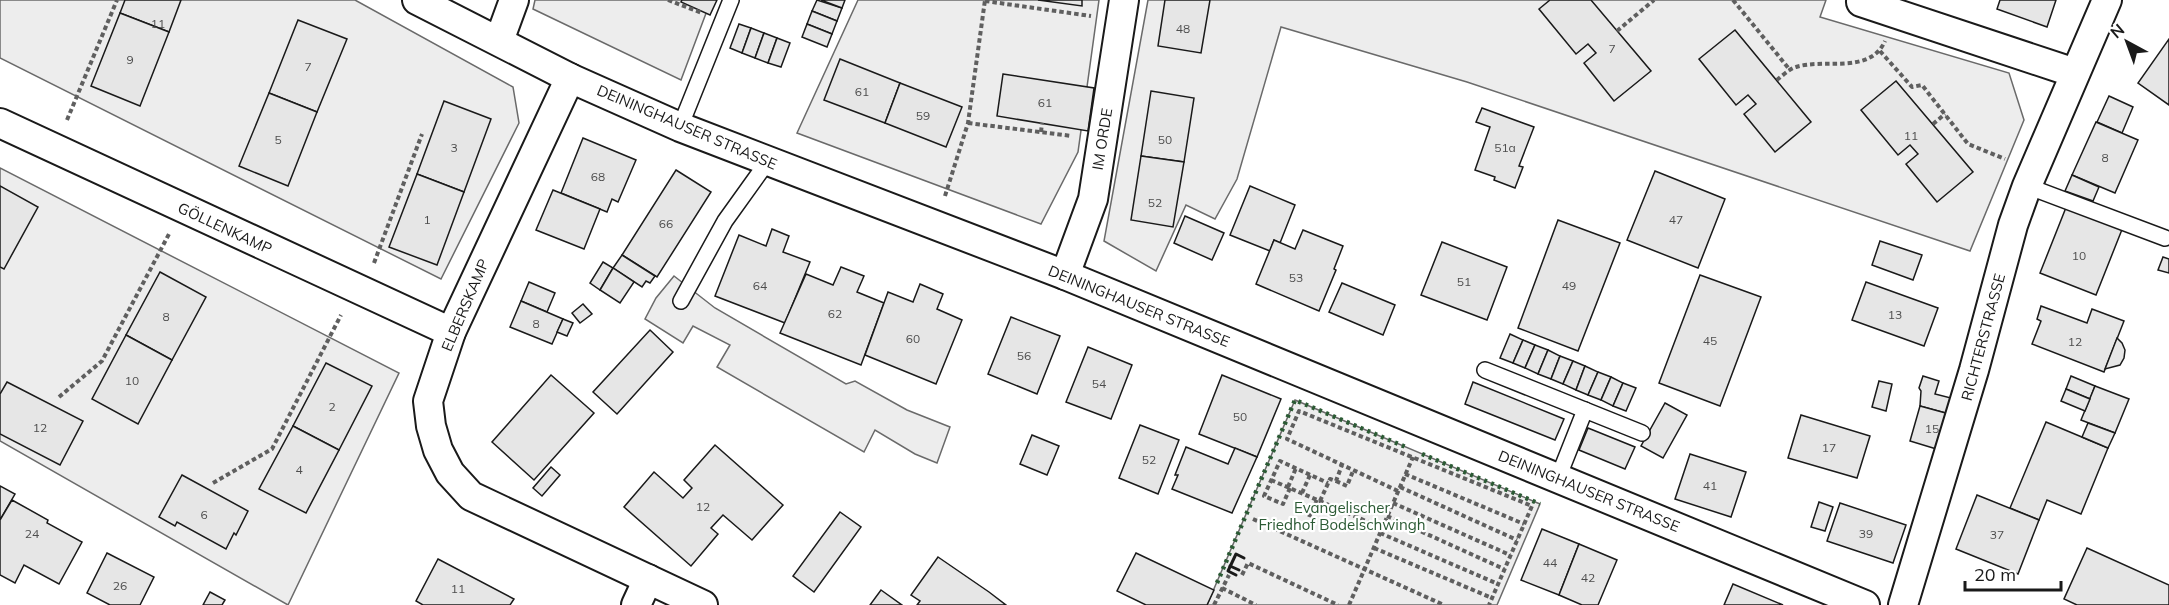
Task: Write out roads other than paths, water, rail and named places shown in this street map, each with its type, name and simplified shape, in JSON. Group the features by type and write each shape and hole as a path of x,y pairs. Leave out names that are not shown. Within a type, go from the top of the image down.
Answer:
{"street":[{"name":"DEININGHAUSER STRASSE","path":"417,0 570,78 680,127 1065,275 1857,604"},
{"path":"499,41 514,0"},
{"name":"RICHTERSTRASSE","path":"1904,605 1974,370 2013,225 2030,178 2108,0"},
{"path":"1861,2 1899,7 2075,73"},
{"name":"IM ORDE","path":"1065,275 1093,199 1122,10"},
{"name":"ELBERSKAMP","path":"570,78 451,332 429,401 431,426 438,450 450,473 471,496 703,605"},
{"name":"GÖLLENKAMP","path":"0,123 451,332"},
{"path":"636,605 648,579"}],"lane":[{"path":"680,127 731,0"},
{"path":"681,301 725,220 768,161"},
{"path":"2030,178 2165,238"},
{"path":"1485,370 1642,433"},
{"path":"1558,478 1585,410"}],"park label":[{"name":"Evangelischer Friedhof Bodelschwingh","path":"1342,516"}]}
